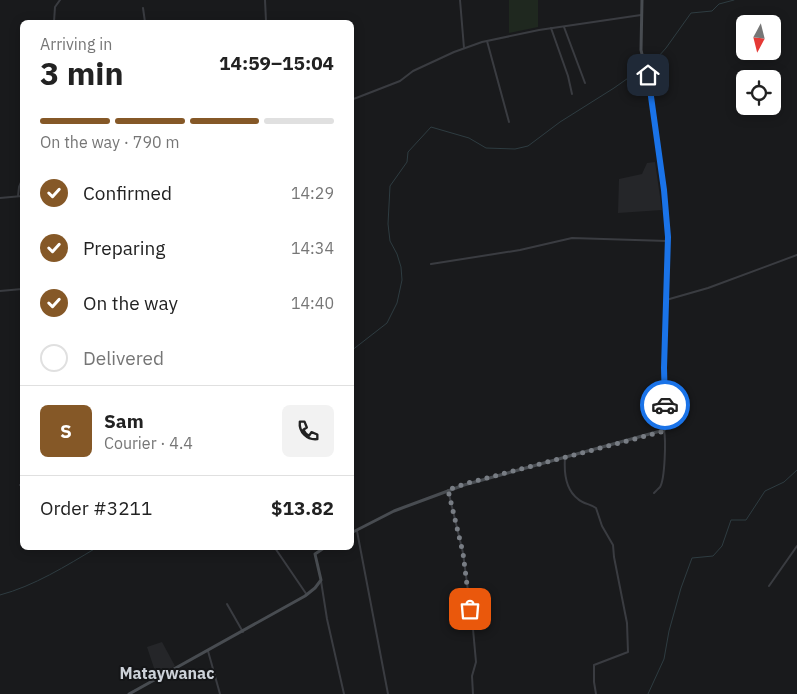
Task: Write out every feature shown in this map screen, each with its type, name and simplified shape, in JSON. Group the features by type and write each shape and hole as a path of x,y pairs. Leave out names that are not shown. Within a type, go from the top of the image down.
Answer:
{"street":[{"path":"54,20 56,8 60,0"},
{"path":"265,0 266,20"},
{"path":"460,0 464,48"},
{"path":"642,0 640,42 648,75 664,190 667,241 664,368 666,426 664,430 666,438 662,481 654,493"},
{"path":"143,8 145,20"},
{"path":"354,99 400,81 412,71 464,48 551,28 641,15"},
{"path":"564,27 585,83"},
{"path":"551,28 568,76 572,94"},
{"path":"488,41 509,122"},
{"path":"0,198 18,196 20,185"},
{"path":"431,264 520,250 572,238 667,241"},
{"path":"666,300 708,288 797,254"},
{"path":"0,291 20,289"},
{"path":"354,532 394,512 464,484 664,430"},
{"path":"565,458 564,466 569,488 578,500 596,508 602,526 613,545 627,623 628,652 594,664 596,694"},
{"path":"448,490 463,553 473,629 476,662 472,676 473,694"},
{"path":"357,531 388,694"},
{"path":"769,586 797,546"},
{"path":"276,550 307,595"},
{"path":"321,550 315,554 344,694"},
{"path":"129,694 307,595 321,580"},
{"path":"227,604 243,632"},
{"path":"208,651 220,694"}],"shaded area":[{"path":"509,0 538,0 538,27 509,33"},
{"path":"655,162 662,210 618,213 619,179 642,174 647,163"},
{"path":"162,642 175,666 157,677 147,647"}],"waterway":[{"path":"354,349 387,323 397,303 402,280 401,267 390,241 388,224 390,186 407,162 408,152 431,127 469,138 486,148 515,149 528,146 560,122 614,88 658,57 691,13 712,11 719,4 734,0"},
{"path":"648,694 664,659 669,631 692,558 713,556 722,546 731,520 746,520 765,491 784,482 797,470"},
{"path":"0,595 37,581 92,550"}],"way so far":[{"path":"470,609 463,553 448,490 464,484 661,432 666,426 665,405"}],"district":[{"name":"Mataywanac","path":"167,673"}],"route":[{"path":"648,75 664,190 668,237 664,368 665,405"}]}
